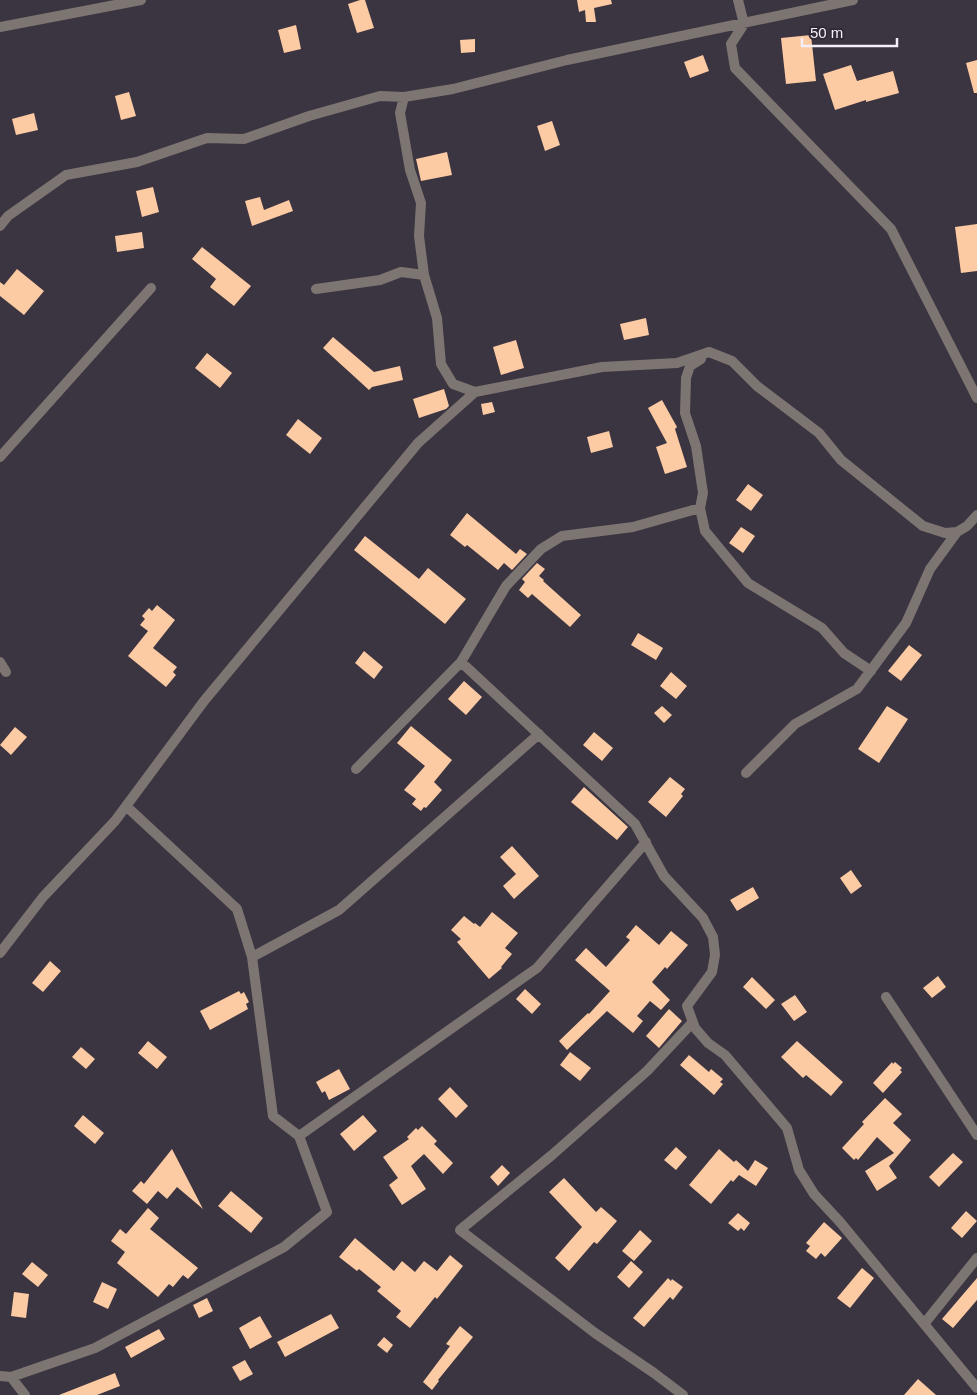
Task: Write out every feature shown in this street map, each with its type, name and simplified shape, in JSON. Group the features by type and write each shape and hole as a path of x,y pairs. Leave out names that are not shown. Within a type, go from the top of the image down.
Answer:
{"street":[{"path":"0,26 141,0"},
{"path":"738,0 744,24 731,44 735,68 891,230 977,398"},
{"path":"0,226 8,216 66,175 137,162 207,138 244,139 309,116 380,96 404,97 453,89 566,60 853,0"},
{"path":"404,97 400,113 410,170 421,203 419,236 424,275 437,318 441,364 453,384 475,392"},
{"path":"316,288 380,280 401,272 424,275"},
{"path":"0,457 151,288"},
{"path":"709,352 690,366 686,378 685,413 696,446 703,493 700,508 704,531 748,584 822,628 844,654 871,671"},
{"path":"0,953 43,898 115,821 204,700 418,443 475,392 602,367 677,363 709,352 732,361 757,386 819,433 841,460 923,526 945,533 957,532"},
{"path":"356,769 461,662 506,586 541,549 562,536 633,527 700,508"},
{"path":"746,773 795,724 857,689 906,623 930,569 957,532 967,526 977,514"},
{"path":"0,662 6,672"},
{"path":"461,662 635,824 664,876 703,918 712,938 715,955 712,972 687,1006 692,1023 708,1043 725,1055 786,1128 799,1170 814,1194 840,1222 977,1388"},
{"path":"252,957 339,910 539,734"},
{"path":"25,1395 5,1376 95,1348 284,1247 328,1212 298,1136 272,1116 252,957 236,909 126,806"},
{"path":"298,1136 537,968 646,842"},
{"path":"886,997 977,1135"},
{"path":"682,1395 654,1373 595,1333 460,1230 552,1155 647,1071 692,1023"},
{"path":"924,1324 977,1258"}],"building":[{"path":"365,0 374,28 357,33 348,4"},
{"path":"577,0 611,0 612,4 594,8 596,22 586,22 585,10 579,12"},
{"path":"296,25 301,49 284,53 278,30"},
{"path":"811,35 816,81 786,84 781,38"},
{"path":"475,39 475,52 461,53 460,40"},
{"path":"703,55 709,71 690,78 684,62"},
{"path":"977,60 977,93 974,93 966,63"},
{"path":"851,65 857,81 893,71 899,93 866,102 866,100 835,110 823,74"},
{"path":"129,92 136,116 121,120 115,96"},
{"path":"34,113 38,130 16,135 12,119"},
{"path":"552,121 560,145 545,151 537,126"},
{"path":"447,152 452,175 421,181 416,159"},
{"path":"153,187 159,212 142,217 136,191"},
{"path":"260,197 264,210 289,200 293,211 252,226 245,201"},
{"path":"977,224 977,271 961,273 955,227"},
{"path":"142,232 144,248 117,252 115,236"},
{"path":"202,247 251,286 234,306 210,287 216,279 192,259"},
{"path":"17,269 44,291 24,315 0,296 0,282 4,285"},
{"path":"646,318 649,335 624,340 620,324"},
{"path":"333,337 374,372 400,366 403,380 372,387 369,390 323,348"},
{"path":"516,340 524,368 501,375 493,347"},
{"path":"207,353 232,373 220,388 195,368"},
{"path":"444,389 449,406 446,409 419,418 413,399"},
{"path":"662,400 677,427 675,429 687,467 665,474 656,447 667,443 648,408"},
{"path":"492,402 495,412 483,415 481,404"},
{"path":"298,419 322,438 310,454 286,435"},
{"path":"609,431 613,447 591,453 587,437"},
{"path":"748,484 763,495 751,511 736,500"},
{"path":"467,513 516,554 520,549 527,554 512,570 504,563 498,570 467,545 465,547 450,535"},
{"path":"741,527 755,536 743,553 729,543"},
{"path":"365,536 419,579 428,568 466,599 445,624 354,550"},
{"path":"537,563 545,569 539,576 543,581 581,615 570,627 532,594 528,598 519,590 525,582 522,579"},
{"path":"157,605 175,620 153,648 177,667 173,672 176,675 166,687 128,656 148,631 140,625 145,619 142,616 149,608 152,611"},
{"path":"638,633 663,648 656,660 631,645"},
{"path":"909,645 922,655 901,681 888,671"},
{"path":"364,651 383,667 374,679 355,663"},
{"path":"671,672 687,686 676,699 660,686"},
{"path":"464,681 482,697 466,715 448,699"},
{"path":"662,706 672,715 664,723 654,713"},
{"path":"887,706 908,719 879,763 858,749"},
{"path":"411,726 452,760 434,782 442,790 421,811 412,804 416,799 404,790 425,766 397,743"},
{"path":"15,727 27,737 11,755 0,745"},
{"path":"594,732 613,748 602,761 583,745"},
{"path":"670,777 685,789 681,794 683,796 666,817 648,802"},
{"path":"584,787 628,827 617,840 571,802"},
{"path":"512,846 539,876 514,899 503,886 516,874 500,857"},
{"path":"851,870 862,886 851,894 840,878"},
{"path":"753,887 759,898 737,911 730,900"},
{"path":"492,912 518,933 505,948 512,954 502,968 489,979 457,942 461,939 451,930 464,916 480,927"},
{"path":"636,925 659,945 671,931 688,945 667,969 665,967 652,982 670,1000 661,1010 650,1001 637,1016 643,1021 633,1033 607,1011 567,1050 559,1041 589,1014 610,991 575,960 586,948 606,967 630,940 626,937"},
{"path":"50,961 61,971 43,992 32,983"},
{"path":"938,976 946,987 932,998 923,988"},
{"path":"752,977 775,1000 766,1009 743,987"},
{"path":"525,989 541,1004 532,1014 516,999"},
{"path":"239,991 241,994 244,992 249,1002 246,1004 248,1009 210,1030 200,1011"},
{"path":"795,995 807,1012 794,1021 781,1004"},
{"path":"669,1009 682,1021 659,1048 646,1036"},
{"path":"148,1041 167,1057 157,1069 138,1053"},
{"path":"797,1041 843,1082 831,1096 806,1075 803,1078 781,1057"},
{"path":"81,1047 95,1059 86,1069 72,1057"},
{"path":"570,1052 591,1068 580,1081 560,1065"},
{"path":"689,1055 709,1072 711,1069 723,1079 720,1082 723,1084 714,1095 680,1065"},
{"path":"892,1062 893,1064 895,1062 902,1068 900,1070 902,1072 883,1093 873,1083"},
{"path":"339,1069 350,1089 329,1100 325,1091 322,1093 316,1082"},
{"path":"450,1087 468,1106 456,1118 438,1099"},
{"path":"885,1098 902,1114 893,1123 911,1140 889,1166 897,1178 877,1191 865,1171 894,1153 877,1137 858,1160 856,1158 854,1160 842,1148 864,1124 862,1122"},
{"path":"83,1115 104,1133 95,1144 74,1126"},
{"path":"363,1115 377,1131 354,1151 340,1134"},
{"path":"422,1126 437,1141 434,1144 453,1163 443,1174 424,1154 411,1166 426,1189 402,1205 389,1185 398,1178 383,1157 409,1139 407,1137 416,1128 418,1130"},
{"path":"676,1147 687,1157 676,1170 664,1160"},
{"path":"172,1149 203,1209 177,1187 167,1199 158,1191 147,1204 132,1191 141,1181 144,1184"},
{"path":"719,1149 734,1162 736,1160 748,1171 755,1160 768,1168 756,1186 739,1175 733,1182 731,1180 711,1204 689,1185"},
{"path":"953,1153 963,1162 939,1187 929,1177"},
{"path":"502,1165 510,1173 498,1186 490,1177"},
{"path":"564,1178 596,1212 601,1207 617,1221 597,1244 594,1242 569,1271 555,1258 582,1227 549,1192"},
{"path":"231,1191 263,1218 251,1233 218,1206"},
{"path":"148,1208 159,1218 150,1229 198,1268 188,1279 183,1275 173,1287 169,1284 158,1297 117,1263 125,1252 111,1241 120,1229 126,1234"},
{"path":"966,1211 977,1221 962,1238 951,1228"},
{"path":"738,1213 750,1223 744,1231 741,1228 738,1231 728,1223"},
{"path":"824,1222 842,1238 825,1257 821,1253 816,1259 806,1251 810,1246 806,1243"},
{"path":"640,1230 652,1241 634,1261 622,1251"},
{"path":"355,1238 394,1271 402,1261 415,1272 424,1261 437,1271 450,1255 463,1266 437,1299 435,1297 410,1328 396,1317 401,1311 377,1291 381,1287 359,1269 357,1271 339,1257"},
{"path":"631,1261 643,1272 629,1288 617,1277"},
{"path":"32,1262 48,1275 38,1287 22,1274"},
{"path":"862,1268 874,1278 850,1308 837,1298"},
{"path":"668,1278 683,1287 673,1300 670,1297 644,1327 633,1318"},
{"path":"977,1278 977,1300 953,1328 942,1319"},
{"path":"102,1282 117,1289 108,1309 93,1302"},
{"path":"14,1292 29,1294 26,1318 11,1316"},
{"path":"207,1298 213,1311 199,1318 193,1305"},
{"path":"331,1314 339,1328 285,1357 277,1342"},
{"path":"260,1316 272,1337 250,1349 239,1328"},
{"path":"460,1326 473,1337 432,1390 423,1382 450,1346 446,1344"},
{"path":"159,1329 165,1339 131,1358 125,1347"},
{"path":"384,1337 393,1345 387,1353 377,1345"},
{"path":"245,1360 253,1374 240,1381 232,1367"},
{"path":"115,1373 120,1386 97,1395 59,1395"},
{"path":"918,1379 936,1395 904,1395"}]}
